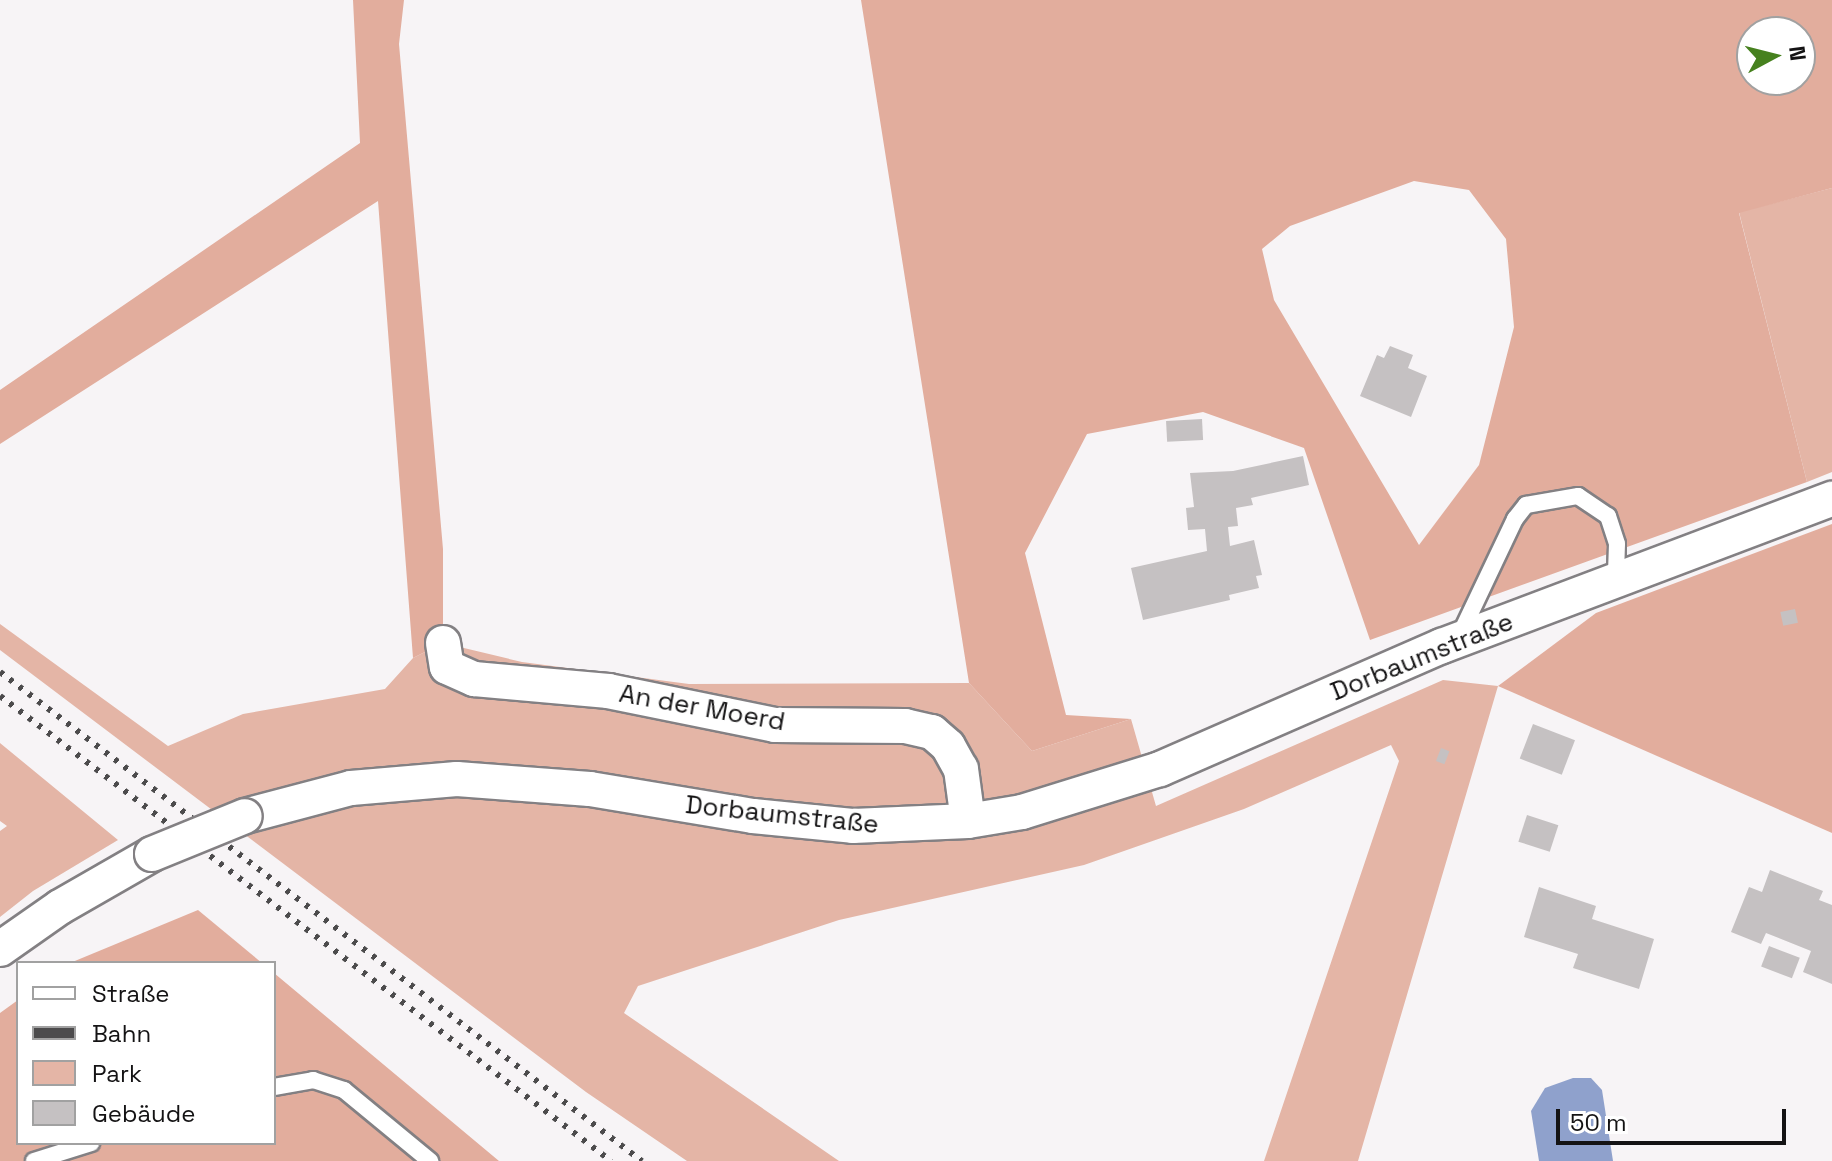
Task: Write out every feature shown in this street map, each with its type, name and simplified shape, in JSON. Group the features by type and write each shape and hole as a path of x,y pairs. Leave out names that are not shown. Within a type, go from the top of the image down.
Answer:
{"street":[{"name":"Dorbaumstraße","path":"0,949 60,907 152,854 245,816 351,788 457,779 590,789 810,823 896,827 968,821 1086,796 1145,775 1457,641 1832,499"},
{"name":"An der Moerd","path":"443,643 447,667 474,679 608,691 775,725 905,726 932,732 948,746 961,769 968,821"}],"lane":[{"path":"1457,641 1515,519 1526,505 1578,496 1608,516 1617,544 1616,581"},
{"path":"276,1087 313,1080 344,1090 430,1161"},
{"path":"34,1161 85,1145"}],"green space":[{"path":"1832,188 1832,472 1807,482 1739,212"},
{"path":"0,624 168,746 243,714 385,689 413,658 443,643 522,662 689,684 969,683 1032,751 1131,719 1156,806 1443,680 1498,686 1358,1161 1264,1161 1399,761 1391,745 1244,809 1084,865 839,920 638,986 624,1013 839,1161 687,1161 586,1092 0,650"},
{"path":"0,743 118,840 33,891 0,917 0,831 7,826 0,821"}],"shaded area":[{"path":"353,0 404,0 399,44 443,549 443,643 413,658 378,201 0,444 0,390 360,143"},
{"path":"861,0 1832,0 1832,188 1739,213 1807,482 1370,640 1304,448 1203,412 1087,434 1025,553 1066,715 1131,719 1032,751 969,683","holes":["1414,181 1469,190 1506,239 1514,327 1479,465 1419,545 1274,300 1262,249 1290,226"]},
{"path":"1832,524 1832,833 1498,686 1596,613"},
{"path":"198,910 260,961 75,961"},
{"path":"276,975 499,1161 0,1161 0,1013 16,1001 16,1145 276,1145"}],"water":[{"path":"1573,1078 1591,1078 1602,1090 1613,1161 1539,1161 1531,1111 1545,1088"}],"building":[{"path":"1390,346 1413,355 1408,368 1427,376 1411,417 1360,396 1377,355 1384,358"},
{"path":"1202,419 1203,440 1167,442 1166,421"},
{"path":"1303,456 1309,485 1251,498 1253,505 1236,508 1238,526 1228,527 1230,546 1254,540 1262,575 1256,576 1259,588 1229,595 1230,600 1143,620 1131,568 1207,551 1205,529 1188,530 1186,508 1194,507 1190,473 1233,471"},
{"path":"1795,609 1798,623 1783,626 1780,612"},
{"path":"1533,724 1575,740 1562,775 1520,759"},
{"path":"1441,748 1449,751 1444,764 1436,761"},
{"path":"1527,815 1558,825 1550,852 1518,842"},
{"path":"1770,870 1823,891 1819,900 1832,905 1832,984 1803,972 1811,951 1766,933 1761,944 1731,932 1749,887 1762,892"},
{"path":"1539,887 1596,906 1592,919 1654,939 1639,989 1573,968 1578,954 1524,937"},
{"path":"1769,946 1800,958 1792,978 1761,967"}],"railway":[{"path":"0,672 642,1161"},
{"path":"0,696 611,1161"}]}
